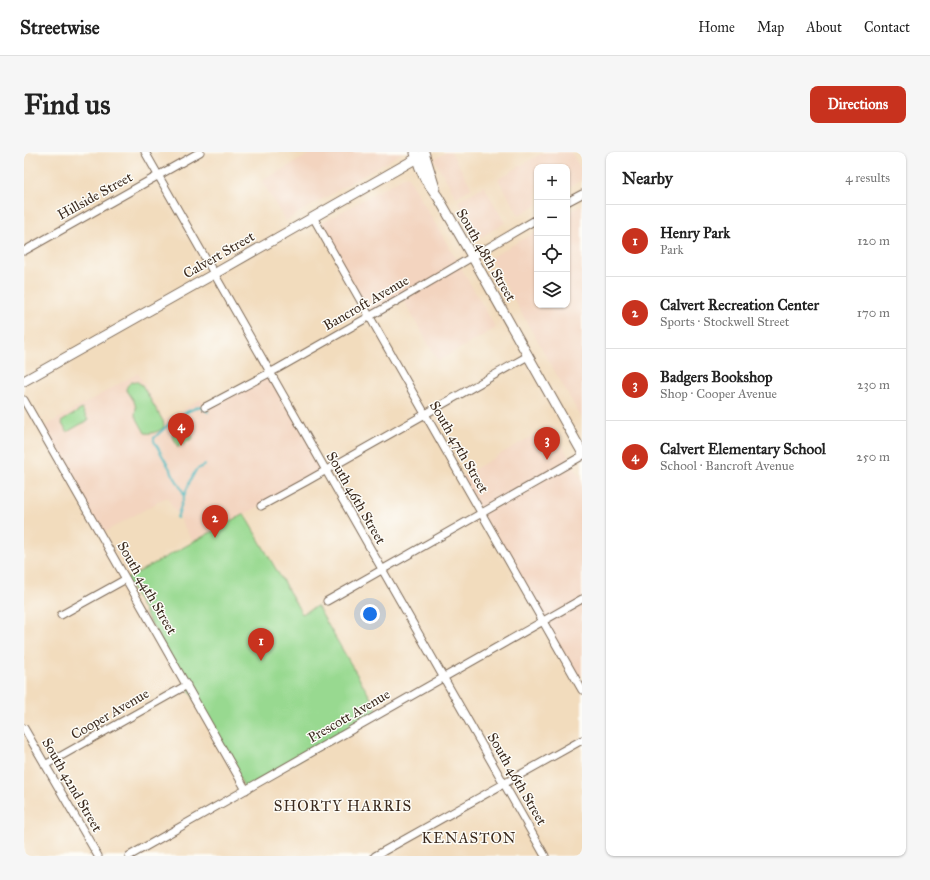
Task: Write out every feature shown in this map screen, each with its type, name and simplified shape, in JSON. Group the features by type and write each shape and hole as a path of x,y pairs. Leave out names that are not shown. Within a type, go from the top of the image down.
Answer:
{"main road":[{"name":"South 48th Street","path":"421,154 438,197 582,452"},
{"name":"Calvert Street","path":"24,381 214,274 421,154"}],"street":[{"name":"South 46th Street","path":"145,152 545,856"},
{"name":"Hillside Street","path":"24,251 200,152"},
{"path":"570,200 582,194"},
{"name":"South 47th Street","path":"313,217 582,690"},
{"name":"Bancroft Avenue","path":"205,407 370,316 534,221"},
{"path":"261,506 528,356"},
{"name":"South 44th Street","path":"24,400 246,790"},
{"path":"327,601 582,456"},
{"path":"61,615 126,579"},
{"name":"Prescott Avenue","path":"129,856 582,599"},
{"name":"Cooper Avenue","path":"45,765 187,685"},
{"name":"South 42nd Street","path":"24,728 98,856"},
{"path":"376,856 582,740"}],"shaded area":[{"path":"313,152 404,152 285,221 262,181"},
{"path":"446,152 451,152 472,188 456,197 434,159"},
{"path":"544,152 571,152 582,171 582,180 570,186 570,164 534,164 534,207 519,215 498,179"},
{"path":"407,175 496,328 438,361 402,298 370,316 318,225"},
{"path":"484,186 505,223 479,238 458,201"},
{"path":"582,205 582,419 490,258 534,233 534,308 570,308 570,212"},
{"path":"270,372 326,470 193,542 167,497 101,534 40,429 138,373 164,420 201,399 205,407"},
{"path":"551,425 582,480 582,675 576,679 461,477"}],"green space":[{"path":"136,381 142,385 163,421 163,428 157,432 145,433 135,415 136,408 134,401 126,389 132,382"},
{"path":"82,409 88,420 67,432 61,422"},
{"path":"187,426 193,438 178,447 172,435"},
{"path":"244,514 302,614 317,606 380,714 246,790 126,579"}],"waterway":[{"path":"177,518 184,497 183,492 154,441 154,438 171,421 180,415 200,406 208,412"},
{"path":"184,496 196,470 205,465"}],"place":[{"name":"Calvert Elementary School","path":"181,446"},
{"name":"Badgers Bookshop","path":"547,460"},
{"name":"Calvert Recreation Center","path":"215,538"},
{"name":"Henry Park","path":"261,661"}],"district":[{"name":"SHORTY HARRIS","path":"343,806"},
{"name":"KENASTON","path":"469,838"}]}
